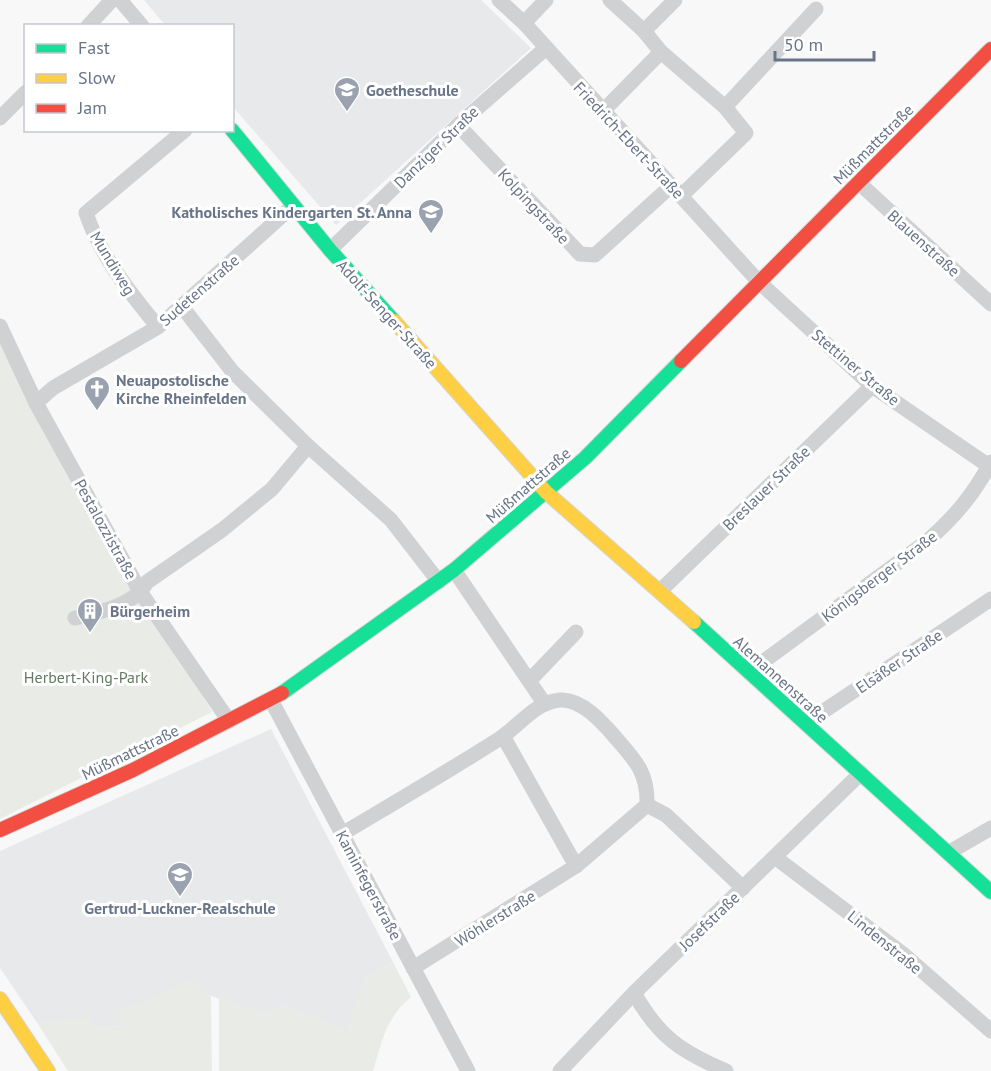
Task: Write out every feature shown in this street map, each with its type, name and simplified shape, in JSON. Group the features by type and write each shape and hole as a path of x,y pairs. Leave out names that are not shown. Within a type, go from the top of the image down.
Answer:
{"street":[{"path":"90,24 112,0"},
{"path":"120,0 140,24"},
{"name":"Friedrich-Ebert-Straße","path":"499,0 524,23 758,281"},
{"path":"524,23 546,0"},
{"path":"610,0 644,31 661,52 725,107 816,9"},
{"path":"644,31 675,0"},
{"name":"Danziger Straße","path":"330,250 458,125 546,48"},
{"name":"Müßmattstraße","path":"0,830 133,770 271,700 312,674 439,582 585,458 758,281 991,49"},
{"path":"603,111 661,52"},
{"path":"0,118 24,94"},
{"name":"Kolpingstraße","path":"458,125 580,254 595,255 746,133 725,107"},
{"name":"Mundiweg","path":"158,327 132,296 104,250 86,213 183,132"},
{"name":"Adolf-Senger-Straße","path":"234,132 330,250 546,492"},
{"name":"Blauenstraße","path":"858,182 989,299"},
{"name":"Sudetenstraße","path":"36,403 53,388 158,327 183,308 294,205"},
{"name":"Stettiner Straße","path":"758,281 872,386 990,464"},
{"path":"183,308 231,371 308,446 391,520 439,582"},
{"name":"Pestalozzistraße","path":"0,326 36,403 141,593 229,721"},
{"name":"Breslauer Straße","path":"660,591 872,386"},
{"path":"75,618 107,610 141,593 147,582 222,530 272,489 308,446"},
{"name":"Königsberger Straße","path":"749,672 926,542 952,520 972,496 990,464"},
{"name":"Alemannenstraße","path":"546,492 660,591 991,892"},
{"path":"454,570 544,703"},
{"name":"Elsäßer Straße","path":"806,723 991,599"},
{"path":"530,680 576,632"},
{"path":"342,834 503,736 544,703 563,699 579,705 601,722 644,773 648,787 647,805 666,815 743,888"},
{"name":"Kaminfegerstraße","path":"271,700 468,1071"},
{"path":"503,736 576,866"},
{"name":"Josefstraße","path":"560,1071 634,993 776,858 861,773"},
{"name":"Wöhlerstraße","path":"413,968 576,866 647,805"},
{"path":"948,853 991,828"},
{"name":"Lindenstraße","path":"776,858 903,954 991,1031"},
{"path":"634,993 648,1017 684,1052 726,1071"},
{"path":"0,999 48,1071"}],"shaded area":[{"name":"Goetheschule","path":"144,0 481,0 531,48 336,225 234,108 234,24 164,24"},
{"name":"Gertrud-Luckner-Realschule","path":"271,729 393,962 365,979 347,1031 282,1005 263,1014 200,992 119,1010 120,1026 92,1029 91,1018 38,1024 0,968 0,851"}],"green space":[{"name":"Herbert-King-Park","path":"0,338 212,712 0,819"},
{"path":"393,962 411,997 390,1022 373,1071 219,1071 219,998 263,1014 282,1005 346,1030 365,979"},
{"path":"189,981 202,985 200,992 211,996 212,1071 68,1071 38,1024 91,1017 93,1029 120,1026 118,1010 137,1006"}],"traffic: fast":[{"path":"234,132 330,250 394,321"},
{"path":"282,693 454,570 585,458 681,361"},
{"path":"694,622 991,892"}],"traffic: slow":[{"path":"394,321 546,492 694,622"},
{"path":"0,999 48,1071"}],"traffic: jam":[{"path":"681,361 991,49"},
{"path":"0,830 133,770 282,693"}],"place":[{"name":"Goetheschule","path":"347,113"},
{"name":"Katholisches Kindergarten St. Anna","path":"431,235"},
{"name":"Neuapostolische Kirche Rheinfelden","path":"97,412"},
{"name":"Bürgerheim","path":"90,634"},
{"name":"Gertrud-Luckner-Realschule","path":"180,898"}]}
